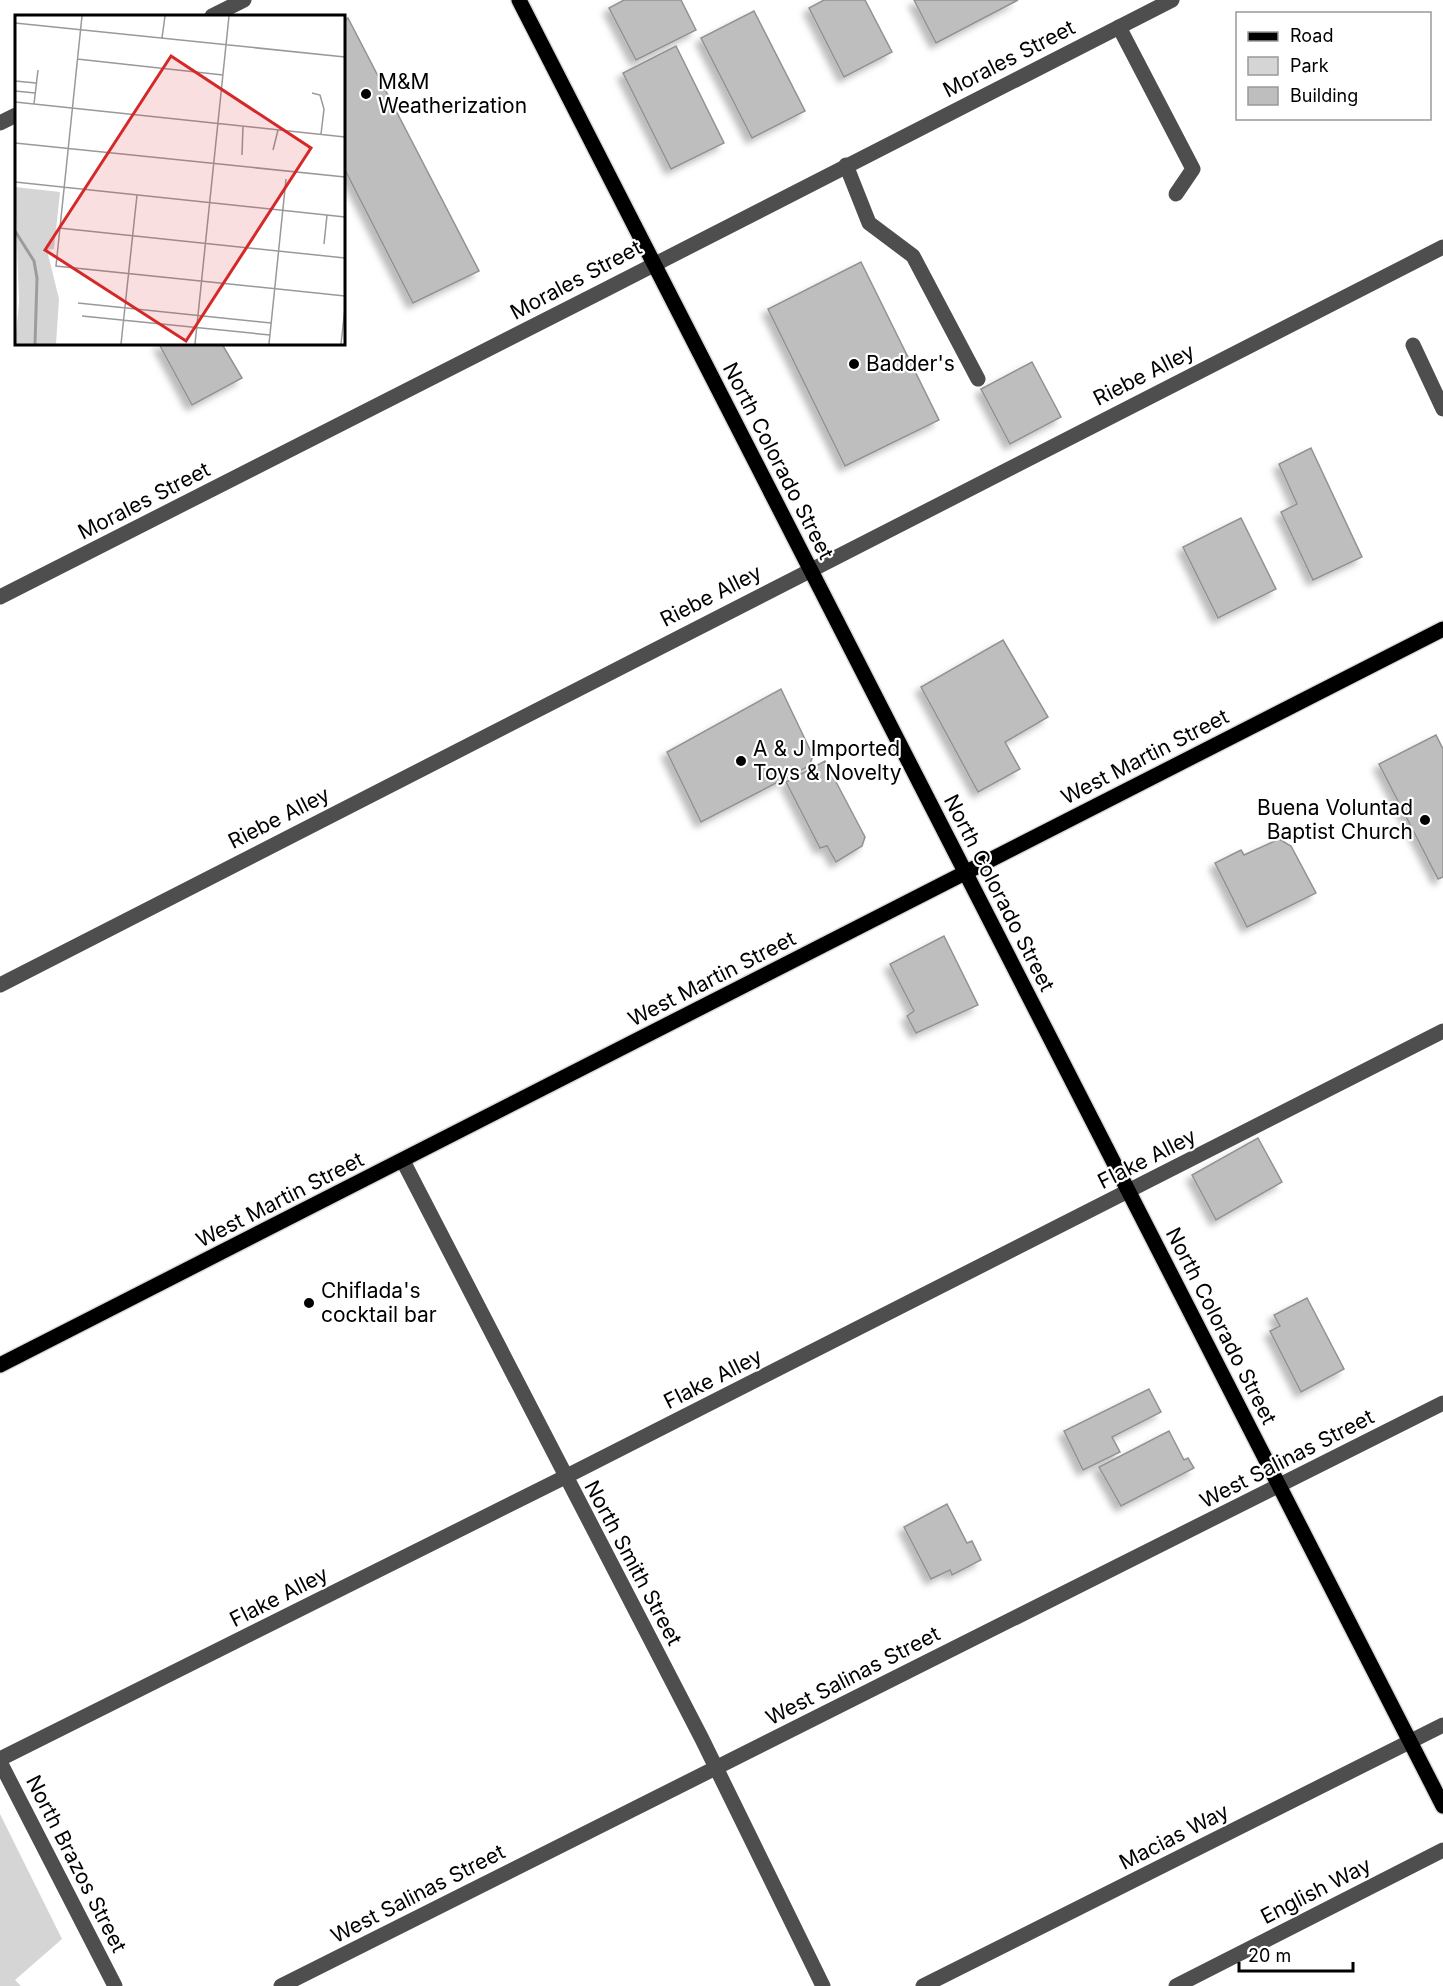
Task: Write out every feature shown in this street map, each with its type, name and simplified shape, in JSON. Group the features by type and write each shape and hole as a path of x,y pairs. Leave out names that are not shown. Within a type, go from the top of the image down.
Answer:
{"main road":[{"name":"North Colorado Street","path":"519,0 1443,1806"},
{"name":"West Martin Street","path":"0,1365 1443,629"}],"street":[{"path":"215,15 244,0"},
{"name":"Morales Street","path":"0,597 362,416 653,263 1172,0"},
{"path":"1119,27 1192,169 1176,194"},
{"path":"0,123 15,116"},
{"path":"846,165 869,223 913,256 978,379"},
{"name":"Riebe Alley","path":"0,985 810,569 1443,248"},
{"path":"1413,345 1443,409"},
{"name":"Flake Alley","path":"0,1761 565,1478 1443,1031"},
{"name":"North Smith Street","path":"403,1161 702,1739 714,1768 823,1986"},
{"name":"West Salinas Street","path":"281,1986 1280,1487 1443,1403"},
{"name":"Macias Way","path":"923,1986 1443,1725"},
{"name":"North Brazos Street","path":"0,1761 115,1986"},
{"name":"English Way","path":"1176,1986 1443,1850"}],"green space":[{"path":"0,1814 62,1939 15,1980 21,1986 0,1986"}],"building":[{"path":"624,0 681,0 696,30 636,60 609,8"},
{"path":"824,0 865,0 892,52 844,77 809,8"},
{"path":"914,0 1018,0 936,43"},
{"path":"754,11 805,111 752,138 701,38"},
{"name":"M&M Weatherization","path":"348,18 479,271 413,303 345,170 345,20"},
{"path":"676,46 724,143 671,169 623,73"},
{"name":"Badder's","path":"861,262 939,420 845,466 768,309"},
{"path":"160,345 223,345 242,378 192,405"},
{"path":"1032,362 1061,417 1010,444 981,389"},
{"path":"1311,448 1362,557 1313,580 1281,512 1297,504 1279,464"},
{"path":"1241,518 1276,589 1218,618 1183,547"},
{"path":"1003,640 1048,717 1005,742 1020,769 978,792 921,687"},
{"name":"A & J Imported Toys & Novelty","path":"781,689 813,756 809,766 701,822 667,752"},
{"name":"Buena Voluntad Baptist Church","path":"1436,735 1443,749 1443,877 1438,879 1379,764"},
{"path":"825,761 865,837 862,846 836,862 827,846 820,848 786,782"},
{"path":"1279,839 1291,846 1316,893 1247,927 1215,863 1241,850 1244,855"},
{"path":"944,936 978,1005 916,1033 907,1016 914,1011 890,964"},
{"path":"1258,1138 1282,1182 1216,1220 1192,1175"},
{"path":"1307,1298 1344,1369 1301,1392 1270,1331 1280,1326 1274,1315"},
{"path":"1149,1389 1161,1412 1112,1437 1120,1452 1083,1470 1064,1431"},
{"path":"1169,1431 1184,1460 1188,1458 1194,1468 1121,1506 1099,1467"},
{"path":"947,1504 967,1543 972,1541 981,1560 952,1575 950,1570 931,1579 904,1527"}],"place":[{"name":"M&M Weatherization","path":"366,94"},
{"name":"Badder's","path":"854,364"},
{"name":"A & J Imported Toys & Novelty","path":"741,761"},
{"name":"Buena Voluntad Baptist Church","path":"1425,820"},
{"name":"Chiflada's cocktail bar","path":"309,1303"}]}
